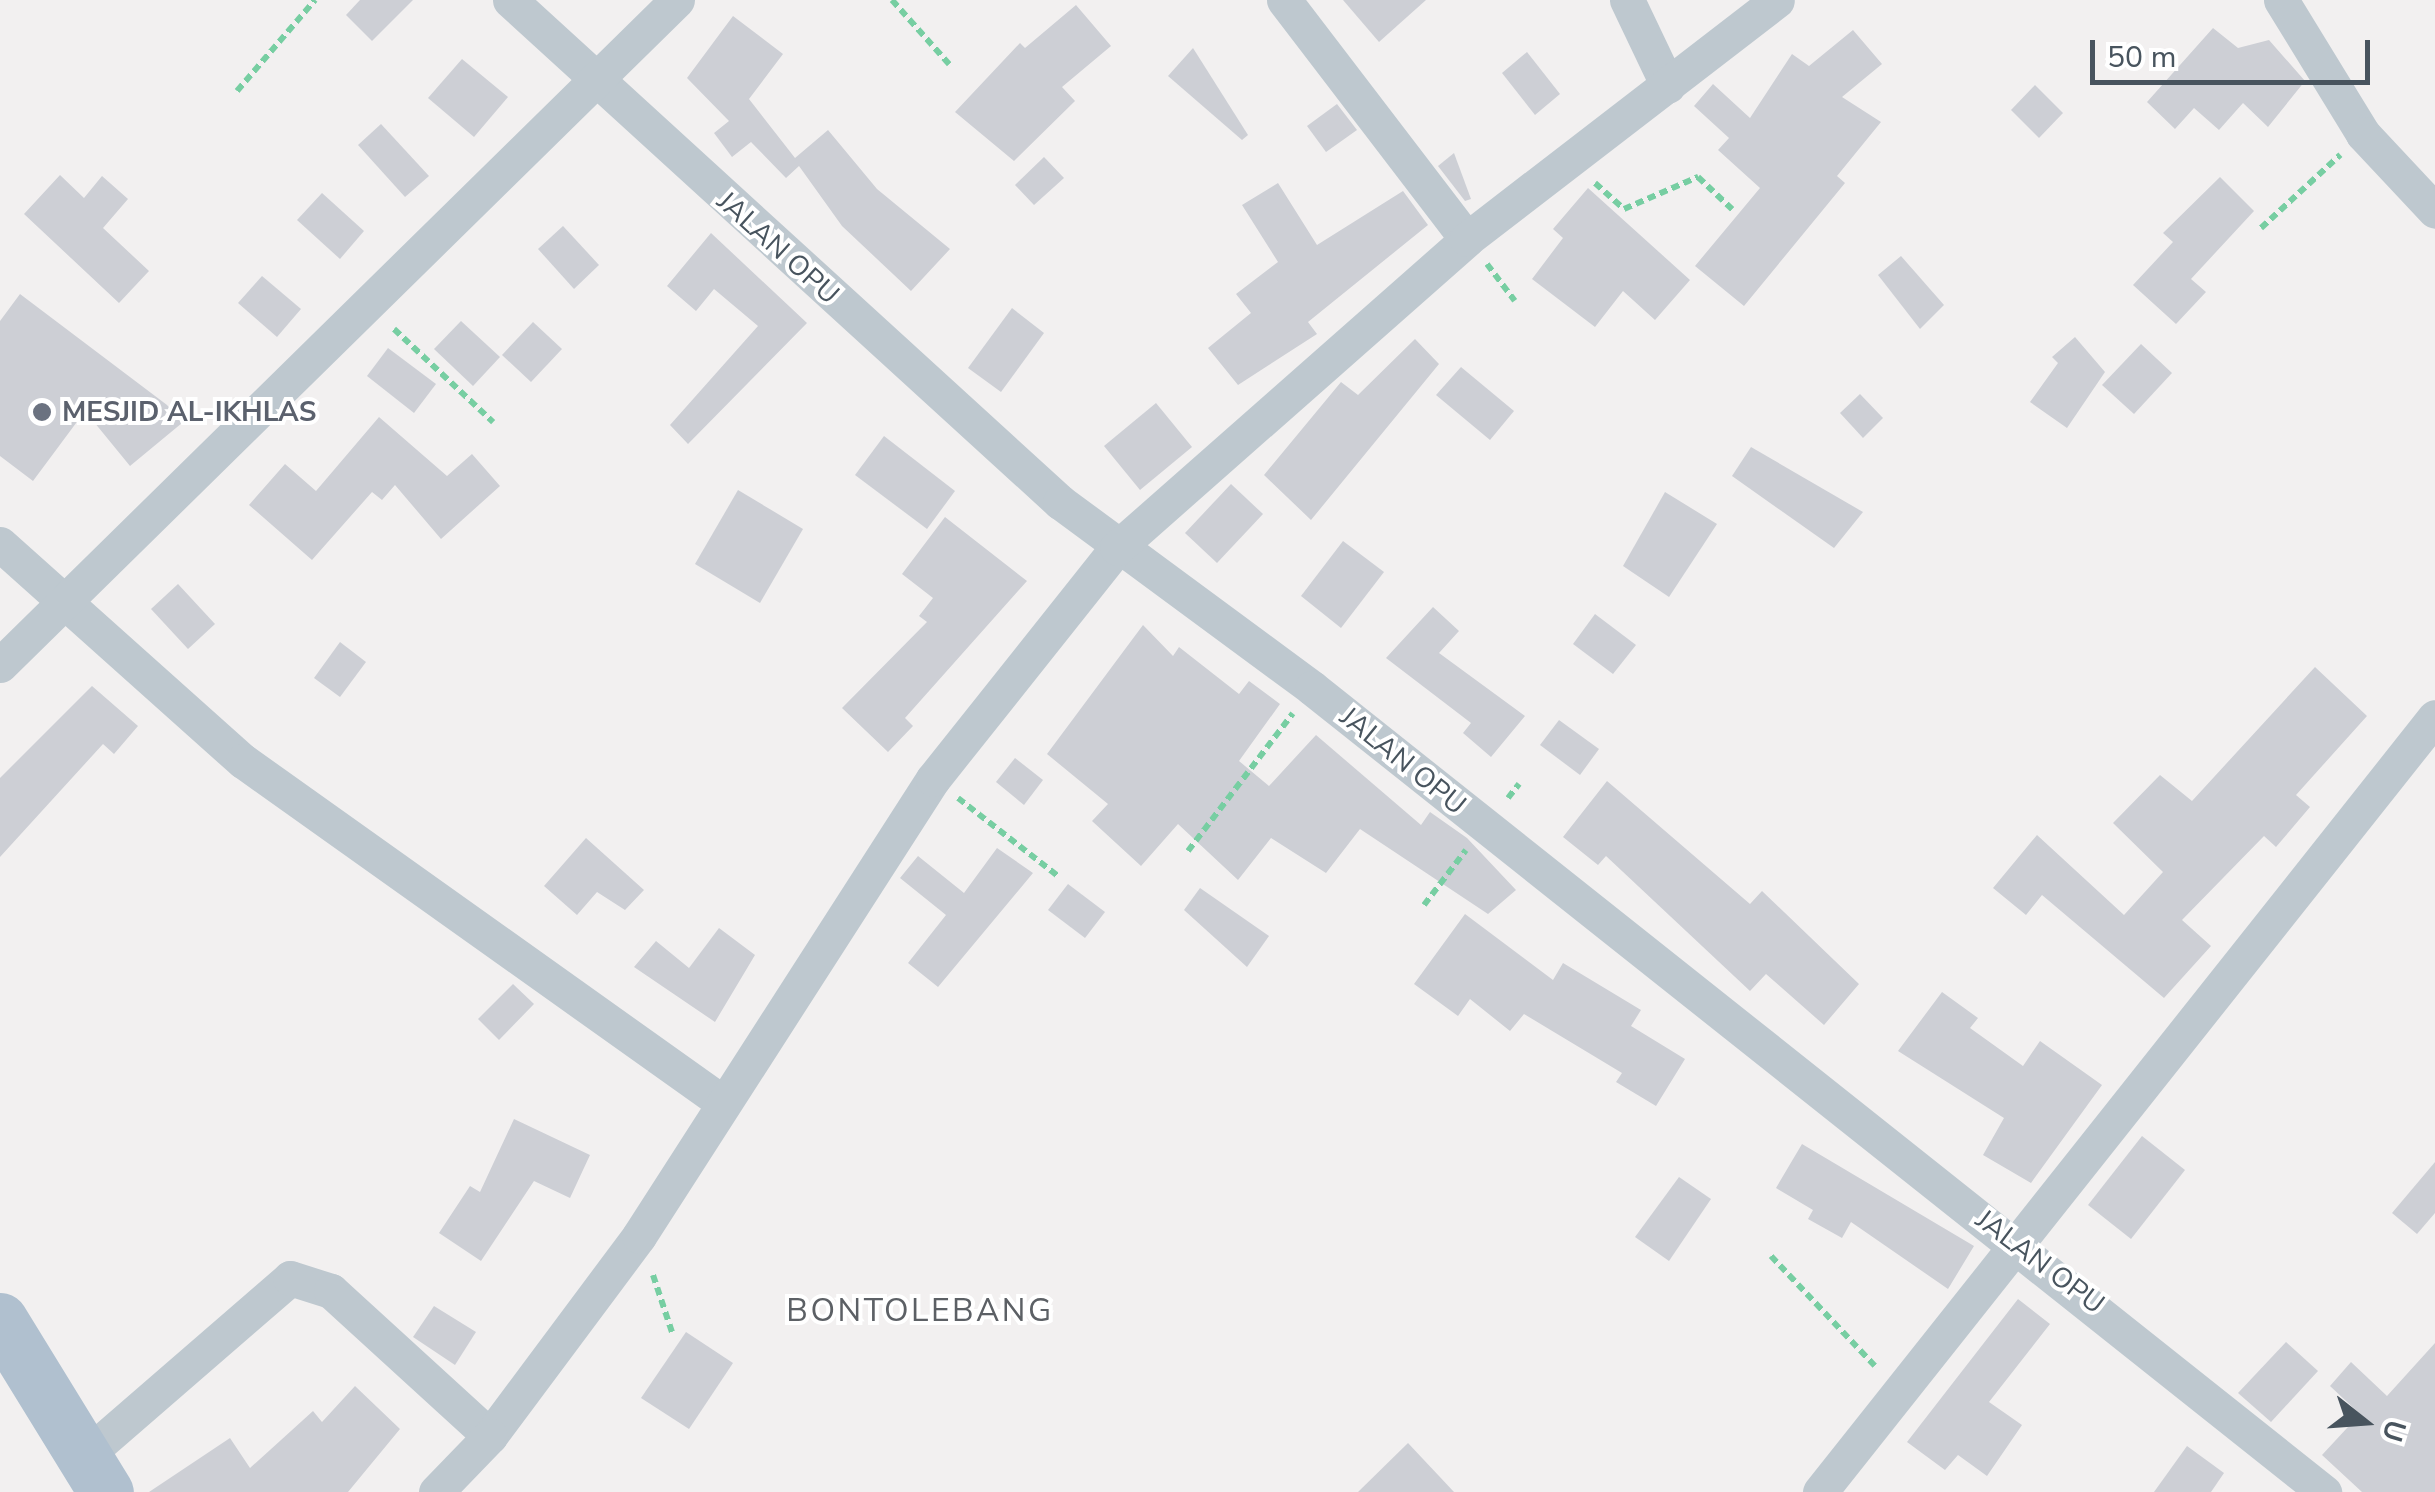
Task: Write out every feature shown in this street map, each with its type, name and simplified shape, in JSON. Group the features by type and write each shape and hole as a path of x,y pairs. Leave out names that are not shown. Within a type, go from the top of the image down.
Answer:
{"main road":[{"path":"0,1320 96,1474"}],"street":[{"name":"JALAN OPU","path":"510,0 590,77 1118,548 1312,688 2016,1243 2324,1492"},
{"path":"0,665 590,77 677,0"},
{"path":"1284,0 1467,239"},
{"path":"1627,0 1668,86"},
{"path":"436,1492 490,1436 640,1236 722,1102 933,779 1118,548 1467,239 1572,162 1777,0"},
{"path":"2281,0 2363,134 2435,211"},
{"path":"0,544 243,762 722,1102"},
{"path":"1820,1492 2435,716"},
{"path":"96,1474 290,1278 331,1291 490,1436"}],"path":[{"path":"237,91 315,0"},
{"path":"892,0 949,64"},
{"path":"2260,228 2363,134"},
{"path":"1572,162 1624,209 1698,177 1732,209"},
{"path":"364,300 494,422"},
{"path":"1188,851 1312,688"},
{"path":"933,779 1058,876"},
{"path":"640,1236 672,1332"},
{"path":"1771,1256 1900,1392"}],"building":[{"path":"360,0 413,0 372,41 346,15"},
{"path":"1343,0 1426,0 1379,42"},
{"path":"1076,5 1111,46 1062,87 1075,101 1014,161 955,112 1020,43 1025,48"},
{"path":"733,16 783,54 749,99 795,158 828,130 877,189 950,249 911,291 842,226 799,166 786,178 751,142 732,157 714,133 729,121 687,78"},
{"path":"2213,28 2238,48 2269,40 2305,81 2268,127 2243,103 2219,130 2194,108 2175,129 2147,102"},
{"path":"1853,30 1882,64 1842,97 1881,122 1837,176 1845,183 1744,306 1695,266 1760,188 1718,150 1729,138 1694,106 1713,84 1750,118 1792,54 1809,66"},
{"path":"1193,48 1248,135 1242,140 1168,76"},
{"path":"1527,52 1560,94 1535,115 1502,73"},
{"path":"462,59 508,97 474,137 428,98"},
{"path":"2035,85 2063,113 2039,138 2011,110"},
{"path":"1337,104 1357,130 1326,152 1307,126"},
{"path":"381,124 429,176 405,197 358,145"},
{"path":"1454,153 1471,199 1465,201 1438,166"},
{"path":"1044,157 1064,178 1034,205 1015,185"},
{"path":"60,175 84,198 102,176 128,199 103,228 149,271 119,303 24,214"},
{"path":"2220,177 2254,211 2191,279 2206,292 2176,324 2133,285 2173,242 2163,233"},
{"path":"1278,183 1317,245 1403,191 1428,225 1308,322 1317,334 1238,385 1208,348 1251,313 1236,294 1278,262 1242,205"},
{"path":"1588,188 1690,280 1655,320 1623,291 1595,327 1532,279 1563,238 1553,229"},
{"path":"322,193 364,231 340,259 297,220"},
{"path":"563,226 599,265 574,289 538,249"},
{"path":"711,233 807,323 688,444 670,425 758,326 714,289 696,311 667,286"},
{"path":"1901,256 1944,305 1920,329 1878,275"},
{"path":"262,276 301,309 277,337 238,303"},
{"name":"MESJID AL-IKHLAS","path":"20,294 167,405 182,423 130,466 85,411 33,481 0,456 0,321"},
{"path":"1012,308 1044,333 1001,392 968,368"},
{"path":"461,321 500,357 473,386 434,349"},
{"path":"533,322 562,349 531,382 502,355"},
{"path":"2075,337 2105,372 2067,428 2030,402 2058,363 2052,357"},
{"path":"1415,339 1439,364 1311,520 1264,475 1341,382 1358,395"},
{"path":"2141,344 2172,373 2134,414 2102,385"},
{"path":"388,348 436,384 414,413 367,376"},
{"path":"1461,367 1514,411 1490,440 1436,395"},
{"path":"1860,394 1883,418 1863,438 1840,413"},
{"path":"1156,403 1192,447 1140,490 1104,446"},
{"path":"379,417 447,476 472,454 500,486 441,539 395,485 382,500 372,492 312,560 249,505 285,464 316,491"},
{"path":"884,436 955,491 927,529 855,475"},
{"path":"1751,447 1863,512 1834,548 1732,476"},
{"path":"1231,484 1263,514 1217,563 1185,533"},
{"path":"738,490 803,529 760,603 695,564"},
{"path":"1665,492 1717,524 1669,597 1623,566"},
{"path":"945,517 1027,581 905,718 913,726 888,752 842,708 927,622 919,616 933,598 902,574"},
{"path":"1343,541 1384,572 1341,628 1301,596"},
{"path":"178,584 215,624 188,649 151,609"},
{"path":"1433,607 1459,631 1439,653 1525,716 1491,757 1463,733 1471,723 1386,658"},
{"path":"1595,614 1636,645 1613,674 1573,644"},
{"path":"1143,625 1173,656 1179,647 1239,694 1249,681 1280,704 1239,761 1269,786 1316,735 1421,825 1430,812 1467,838 1516,890 1488,914 1360,829 1326,873 1271,838 1238,880 1178,824 1141,866 1092,821 1108,804 1047,754"},
{"path":"340,642 366,662 340,697 314,678"},
{"path":"2315,667 2367,716 2296,795 2310,807 2276,847 2264,836 2182,920 2211,946 2164,998 2042,895 2026,915 1993,888 2037,835 2124,915 2163,872 2113,823 2160,775 2192,801"},
{"path":"92,686 138,726 114,754 103,744 0,857 0,778"},
{"path":"1559,720 1599,749 1580,775 1540,745"},
{"path":"1015,758 1043,780 1024,805 996,782"},
{"path":"1607,781 1750,904 1762,891 1859,984 1824,1025 1766,974 1750,991 1606,856 1598,865 1563,837"},
{"path":"586,838 644,890 625,910 597,892 577,915 544,886"},
{"path":"997,848 1033,873 938,987 908,963 946,915 900,878 918,856 964,893"},
{"path":"1068,884 1105,912 1085,938 1048,910"},
{"path":"1200,888 1269,936 1247,967 1184,910"},
{"path":"1465,914 1553,980 1563,963 1641,1010 1631,1026 1685,1059 1656,1106 1616,1082 1622,1073 1524,1014 1510,1031 1470,999 1458,1016 1414,984"},
{"path":"719,928 755,955 715,1022 634,967 656,941 689,968"},
{"path":"513,984 534,1004 499,1040 478,1019"},
{"path":"1942,992 1978,1018 1970,1028 2023,1066 2040,1041 2102,1085 2031,1183 1983,1155 2004,1118 1898,1051"},
{"path":"514,1119 590,1155 570,1198 534,1181 481,1261 439,1233 470,1186 480,1192"},
{"path":"2142,1136 2185,1170 2131,1239 2088,1205"},
{"path":"1802,1144 1974,1246 1948,1289 1851,1222 1842,1238 1808,1219 1813,1210 1776,1188"},
{"path":"2435,1162 2435,1213 2417,1234 2392,1213"},
{"path":"1679,1177 1711,1199 1669,1261 1635,1237"},
{"path":"2018,1299 2050,1324 1989,1402 2022,1425 1987,1476 1958,1455 1945,1470 1907,1442"},
{"path":"434,1306 476,1332 455,1365 413,1337"},
{"path":"686,1332 733,1363 689,1429 641,1398"},
{"path":"2286,1342 2318,1371 2271,1422 2238,1393"},
{"path":"2435,1343 2435,1492 2362,1492 2322,1455 2360,1414 2330,1386 2351,1362 2387,1396"},
{"path":"355,1386 400,1429 348,1492 149,1492 230,1438 250,1468 313,1411 322,1422"},
{"path":"1408,1443 1454,1492 1358,1492"},
{"path":"2187,1446 2224,1473 2211,1492 2154,1492"}],"place":[{"name":"MESJID AL-IKHLAS","path":"42,412"}],"district":[{"name":"BONTOLEBANG","path":"920,1311"}]}
